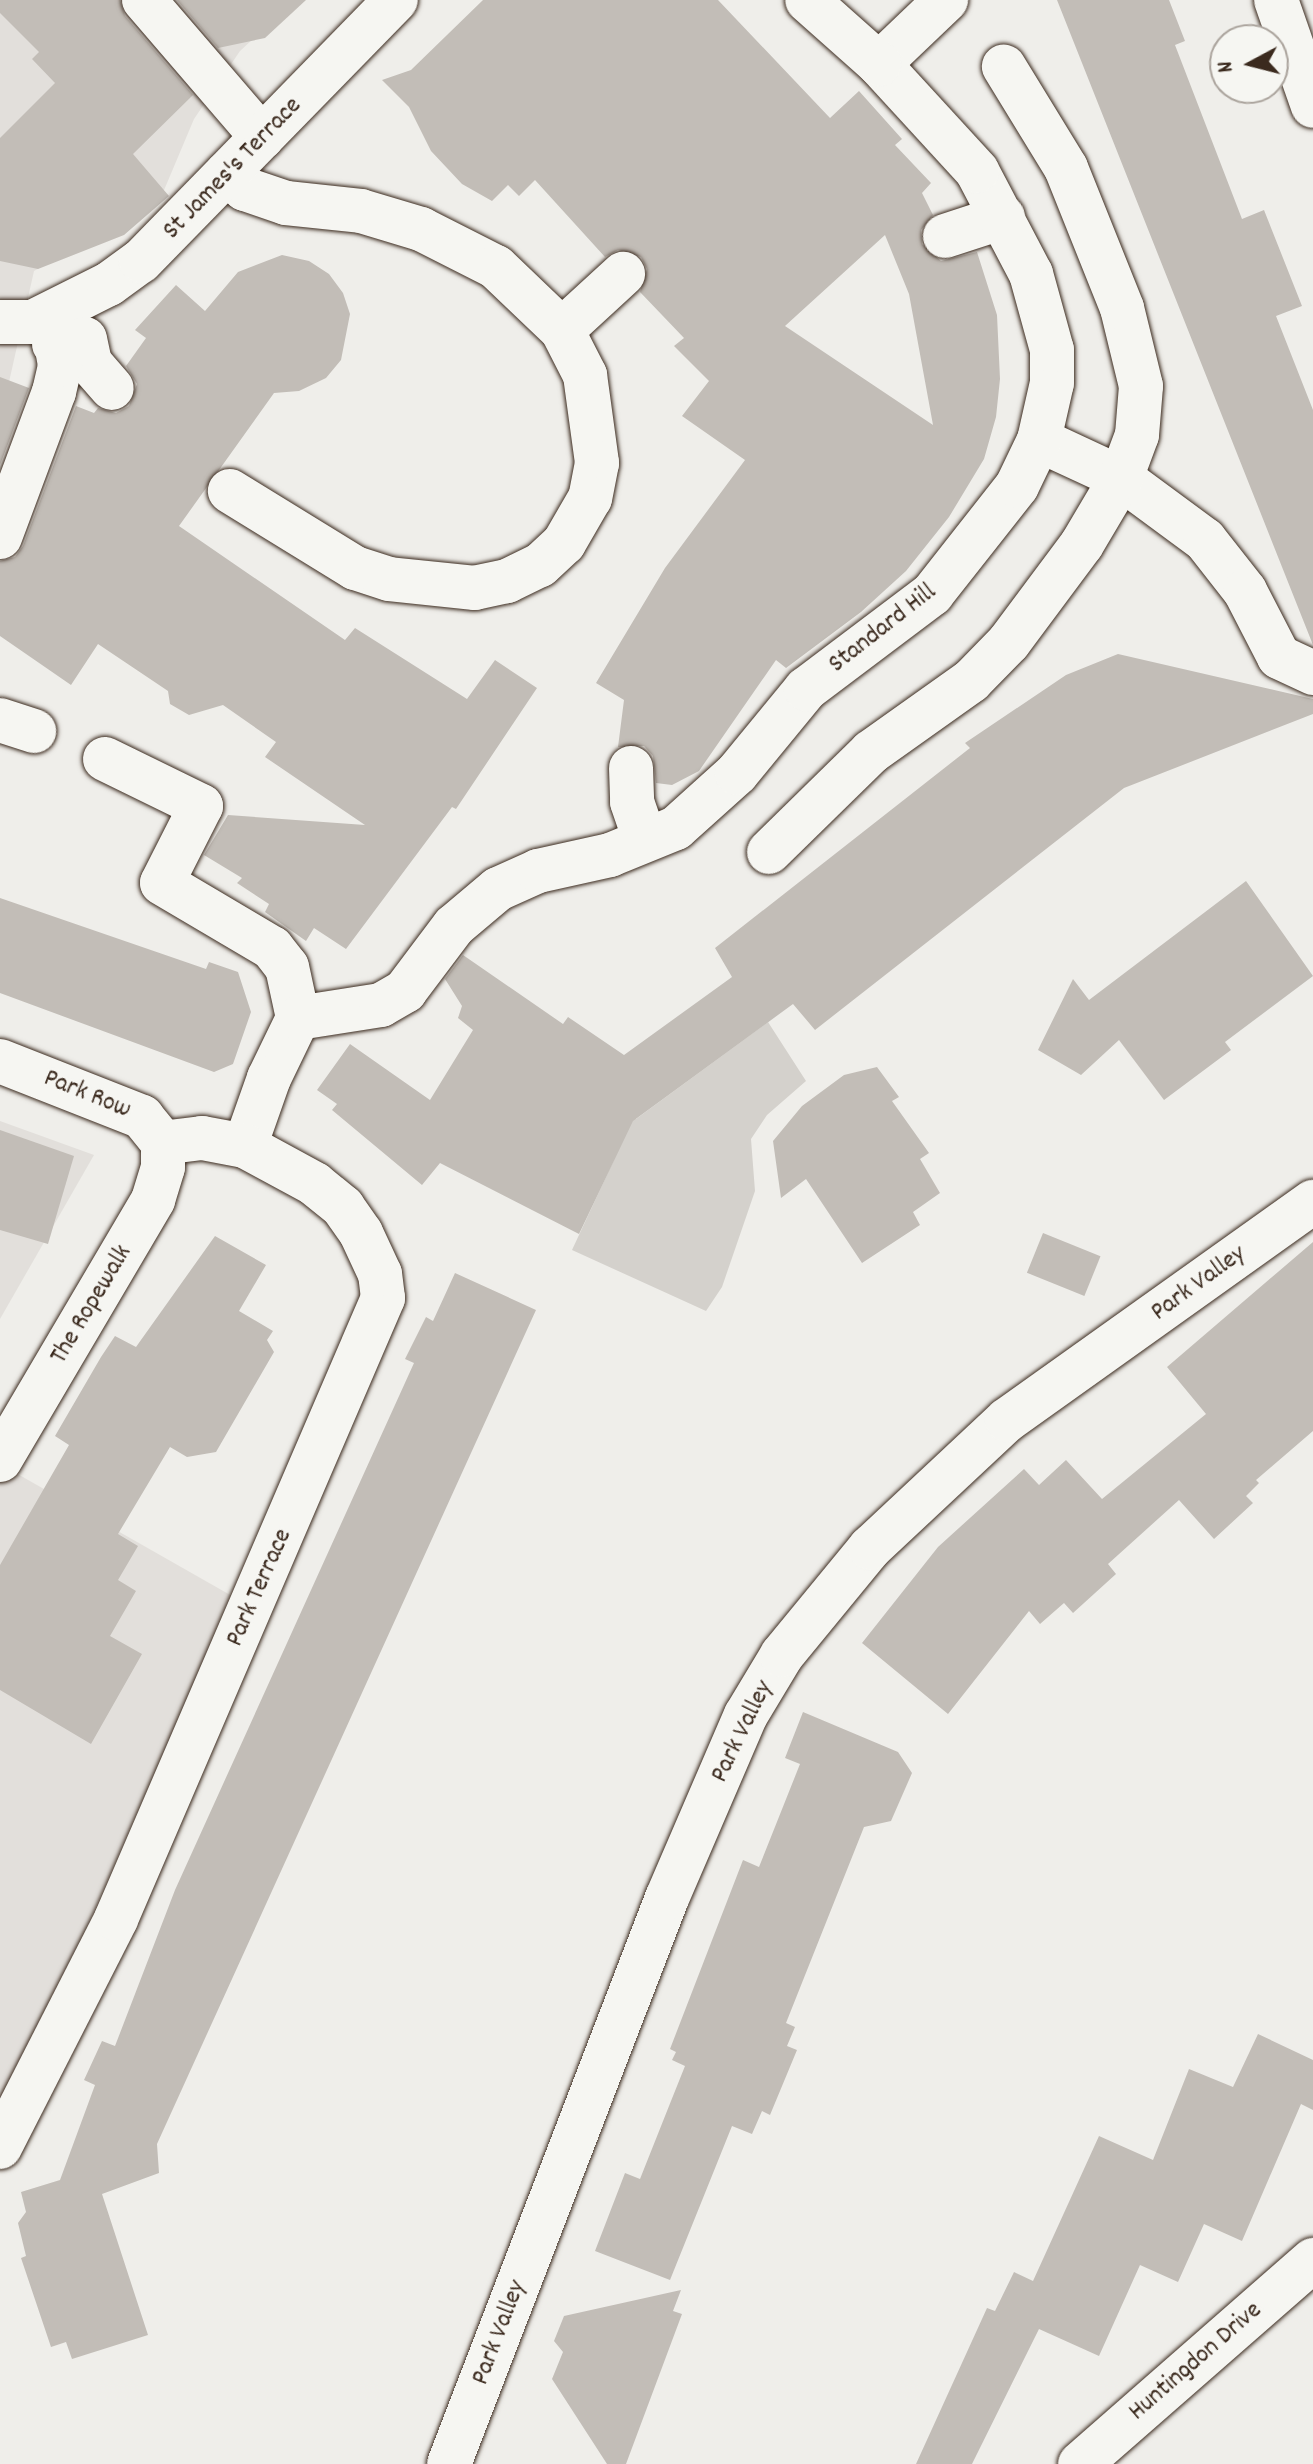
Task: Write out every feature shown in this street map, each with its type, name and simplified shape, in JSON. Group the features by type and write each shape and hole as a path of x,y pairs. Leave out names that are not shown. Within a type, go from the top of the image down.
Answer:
{"street":[{"path":"144,0 262,137"},
{"name":"St James's Terrace","path":"53,329 141,261 396,0"},
{"name":"Standard Hill","path":"298,1018 381,1005 405,991 454,926 498,889 538,871 610,855 644,837 676,828 704,806 806,689 890,629 954,550 1017,486 1039,440 1052,383 1052,350 1031,274 977,171 879,64 807,0"},
{"path":"879,64 946,0"},
{"path":"1276,0 1313,106"},
{"path":"769,852 871,752 971,681 1009,642 1064,572 1121,478 1137,435 1137,359 1066,168 1035,110 1004,67"},
{"path":"227,173 245,189 286,203 361,211 457,244 496,267 562,330 585,375 597,463 590,498 564,543 540,565 507,581 475,588 389,579 330,556 230,491"},
{"path":"945,236 1003,217"},
{"path":"562,330 623,274"},
{"path":"0,322 33,322 85,339 90,363 112,388"},
{"path":"0,537 54,392 60,365 53,329"},
{"path":"1039,440 1121,478 1205,540 1245,591 1279,657 1313,673"},
{"path":"105,759 201,806 162,883 272,948 287,967 298,1018 269,1078 245,1146"},
{"path":"631,768 632,802 644,837"},
{"name":"Park Row","path":"0,1061 142,1117 163,1143"},
{"name":"Park Terrace","path":"0,2147 116,1919 383,1298 380,1274 343,1207 315,1184 245,1146 202,1138 163,1143"},
{"name":"The Ropewalk","path":"0,1460 153,1200 163,1167 163,1143"},
{"name":"Park Valley","path":"449,2464 667,1898 746,1715 782,1655 870,1548 1007,1420 1313,1202"},
{"name":"Huntingdon Drive","path":"1080,2464 1313,2260"}],"shaded area":[{"path":"0,0 295,0 240,51 194,119 159,202 34,271 0,422"},
{"path":"768,1022 806,1081 767,1115 751,1139 755,1191 722,1287 706,1311 572,1250 613,1162 628,1113 636,1119"},
{"path":"0,1121 94,1155 0,1319"},
{"path":"0,1464 232,1596 44,2025 0,2100"}],"building":[{"path":"0,0 120,0 125,16 193,95 133,154 169,196 124,235 38,269 0,261 0,138 55,83 32,59 39,52 0,13"},
{"path":"177,0 306,0 265,38 218,48"},
{"path":"483,0 718,0 830,118 859,91 902,139 895,145 931,183 922,193 933,215 921,230 922,244 941,261 977,252 997,315 1000,379 996,417 984,459 949,517 906,571 861,612 786,668 776,660 699,771 672,785 656,783 653,756 644,746 618,747 624,700 596,683 665,568 745,460 682,416 709,381 674,346 684,338 640,292 647,269 641,257 618,250 605,257 535,180 519,196 508,185 492,201 462,184 431,151 409,107 382,80 411,70","holes":["885,235 909,294 933,425 785,326"]},
{"path":"1057,0 1169,0 1185,41 1175,45 1242,219 1264,210 1302,306 1276,316 1313,410 1313,645"},
{"path":"282,255 309,261 329,274 343,293 350,314 341,360 326,378 299,391 274,393 179,526 345,640 355,628 467,699 495,660 537,688 456,809 452,807 346,949 314,928 306,941 265,912 269,904 237,883 242,878 204,855 228,815 365,825 265,757 276,742 223,705 189,715 170,704 168,691 98,644 71,685 0,636 0,561 15,557 23,546 76,406 94,413 98,408 116,413 129,406 137,384 126,366 146,338 135,330 176,285 205,311 238,272"},
{"path":"0,377 29,388 0,465"},
{"path":"1118,654 1313,699 1313,714 1124,788 815,1030 793,1004 633,1121 579,1234 440,1163 422,1185 332,1110 337,1104 317,1090 350,1044 430,1100 473,1030 458,1018 462,1006 445,979 463,955 563,1024 568,1017 624,1055 732,977 715,948 970,748 965,743 1066,675"},
{"path":"1246,881 1313,976 1225,1042 1231,1050 1164,1100 1119,1040 1081,1075 1038,1050 1073,979 1089,1000"},
{"path":"0,898 206,969 209,962 238,972 251,1012 233,1064 214,1072 0,993"},
{"path":"877,1067 899,1097 892,1101 929,1153 920,1159 940,1193 913,1212 920,1225 862,1263 806,1179 781,1198 773,1141 802,1106 844,1075"},
{"path":"0,1130 74,1156 48,1244 0,1230"},
{"path":"1043,1233 1100,1256 1084,1296 1027,1273"},
{"path":"215,1236 266,1265 239,1311 273,1331 267,1340 274,1352 216,1452 187,1457 170,1447 118,1534 138,1546 118,1580 136,1591 110,1636 142,1654 91,1744 0,1690 0,1565 69,1445 55,1436 101,1357 115,1336 136,1347"},
{"path":"1313,1242 1313,1431 1256,1480 1259,1483 1246,1496 1253,1503 1214,1539 1179,1500 1108,1564 1116,1574 1073,1613 1064,1603 1040,1624 1029,1611 948,1714 862,1643 938,1547 1024,1469 1039,1485 1066,1460 1102,1499 1206,1414 1167,1367"},
{"path":"455,1273 536,1310 157,2144 159,2173 102,2194 148,2335 72,2359 66,2342 51,2347 21,2258 26,2256 18,2223 26,2212 21,2192 60,2180 95,2085 84,2080 102,2041 115,2046 175,1890 414,1363 405,1359 426,1317 433,1321"},
{"path":"803,1712 898,1752 912,1773 891,1821 864,1827 786,2023 795,2027 787,2046 797,2050 770,2115 762,2111 752,2134 732,2126 670,2280 595,2251 625,2173 640,2179 685,2066 672,2060 676,2052 670,2049 743,1860 759,1867 800,1764 785,1758"},
{"path":"1258,2034 1313,2060 1313,2110 1301,2104 1242,2241 1204,2224 1178,2282 1140,2265 1099,2356 1039,2329 972,2464 916,2464 987,2308 995,2311 1014,2272 1033,2281 1099,2136 1153,2160 1189,2069 1233,2087"},
{"path":"681,2290 673,2311 682,2314 626,2464 607,2464 552,2379 563,2352 554,2341 564,2316"}]}
